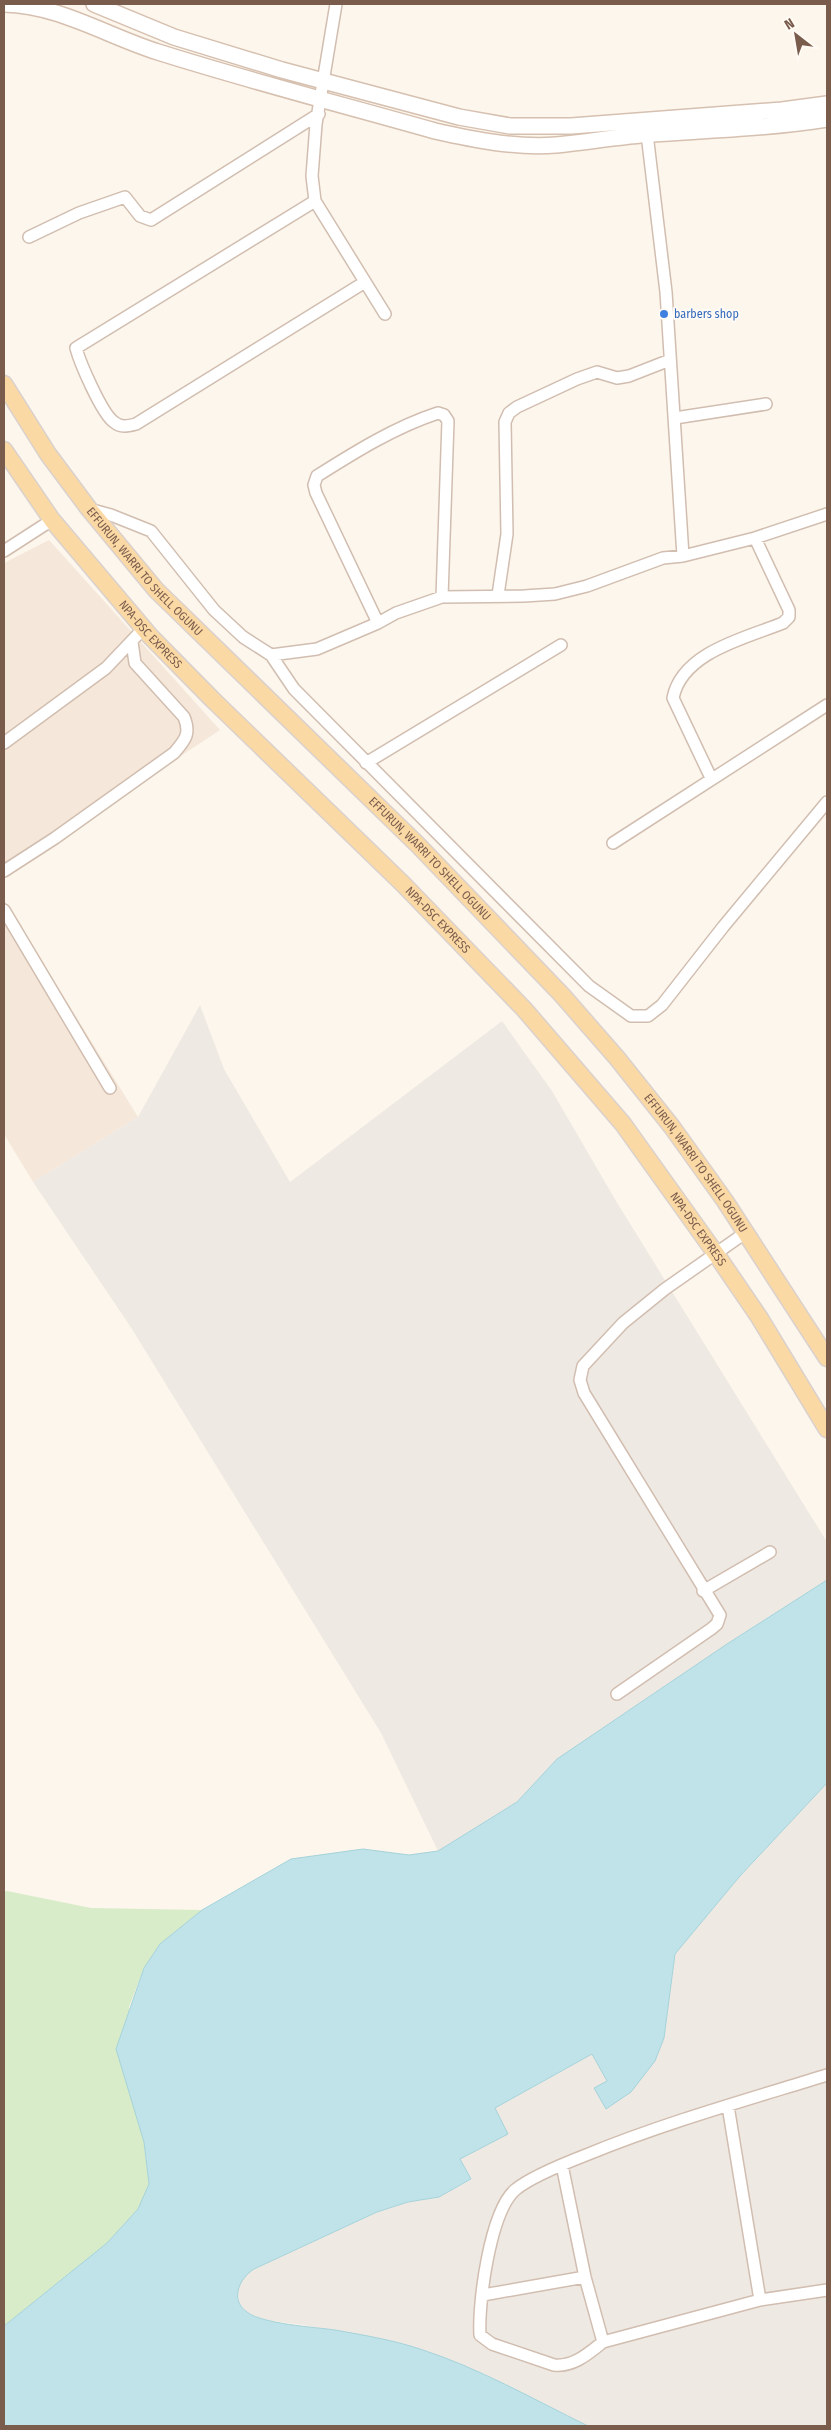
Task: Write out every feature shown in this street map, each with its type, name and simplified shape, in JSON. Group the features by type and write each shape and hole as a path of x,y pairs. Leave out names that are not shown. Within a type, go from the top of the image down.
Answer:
{"main road":[{"path":"4,4 22,4 59,13 146,48 320,106 501,143 555,145 648,134 800,124 827,119"},
{"path":"94,4 174,37 324,81 459,117 510,126 571,126 772,111 827,104"},
{"name":"EFFURUN, WARRI TO SHELL OGUNU","path":"4,384 48,454 88,509 156,590 418,845 562,995 617,1058 672,1127 745,1233 827,1358"},
{"name":"NPA-DSC EXPRESS","path":"4,450 52,520 144,628 212,700 403,884 524,1009 623,1124 716,1254 806,1391 827,1429"}],"street":[{"path":"336,4 320,106 312,176 315,201 385,314"},
{"path":"30,237 79,213 125,197 140,216 151,220 320,106"},
{"path":"648,134 666,292 683,556"},
{"path":"315,201 76,348 80,365 112,422 124,427 136,424 365,282"},
{"path":"498,595 507,534 505,422 509,413 556,388 597,372 617,378 628,376 670,360"},
{"path":"675,418 766,404"},
{"path":"378,623 328,520 314,485 317,476 343,460 407,425 438,412 444,415 448,421 442,597"},
{"path":"88,509 111,515 151,531 214,610 243,637 271,655 294,689 366,763 590,986 631,1016 648,1016 662,1005 723,927 827,802"},
{"path":"271,655 317,649 396,614 442,597 555,594 587,586 663,558 683,556 755,538 827,514"},
{"path":"4,551 52,520"},
{"path":"711,778 678,712 674,693 676,687 694,664 714,651 783,623 789,616 789,610 755,538"},
{"path":"4,743 106,668 144,628"},
{"path":"4,871 55,838 174,753 187,738 188,728 184,717 135,663 132,642"},
{"path":"366,763 560,645"},
{"path":"613,843 827,704"},
{"path":"4,910 110,1088"},
{"path":"617,1694 717,1624 720,1615 584,1393 580,1380 583,1366 623,1323 664,1289 745,1233"},
{"path":"703,1590 770,1552"},
{"path":"827,2075 622,2140 562,2165 515,2190 502,2206 486,2264 479,2313 480,2335 492,2344 554,2365 564,2366 583,2357 603,2342 760,2300 827,2290"},
{"path":"728,2106 760,2300"},
{"path":"562,2165 585,2276 603,2342"},
{"path":"483,2295 585,2276"}],"shaded area":[{"path":"49,540 220,730 4,873 4,563"},
{"path":"4,900 138,1117 33,1182 4,1134"},
{"path":"200,1005 224,1069 290,1182 502,1021 552,1091 616,1201 827,1542 827,1580 727,1644 557,1759 517,1802 438,1851 381,1733 130,1326 33,1182 138,1117"},
{"path":"827,1783 827,2426 588,2426 484,2374 420,2349 304,2325 264,2320 247,2312 240,2305 237,2288 243,2276 254,2269 377,2212 408,2202 439,2197 471,2180 460,2159 494,2108 592,2054 608,2081 606,2109 672,1970 675,1954 740,1876"}],"green space":[{"path":"7,1891 91,1908 202,1910 160,1944 144,1968 129,2007 132,2099 144,2142 149,2184 138,2209 107,2243 4,2326 4,1892"}],"water":[{"path":"827,1580 827,1783 740,1876 675,1954 664,2038 655,2061 631,2092 606,2109 594,2088 607,2081 592,2054 495,2108 508,2134 460,2159 471,2179 439,2197 408,2202 377,2212 254,2269 244,2278 238,2289 239,2301 242,2307 254,2316 276,2322 367,2336 420,2349 485,2375 588,2426 4,2426 4,2326 107,2243 138,2209 149,2184 144,2142 116,2049 144,1968 160,1944 202,1910 291,1859 363,1849 409,1855 438,1851 517,1802 557,1759 727,1644"}],"place":[{"name":"barbers shop","path":"664,314"}]}
